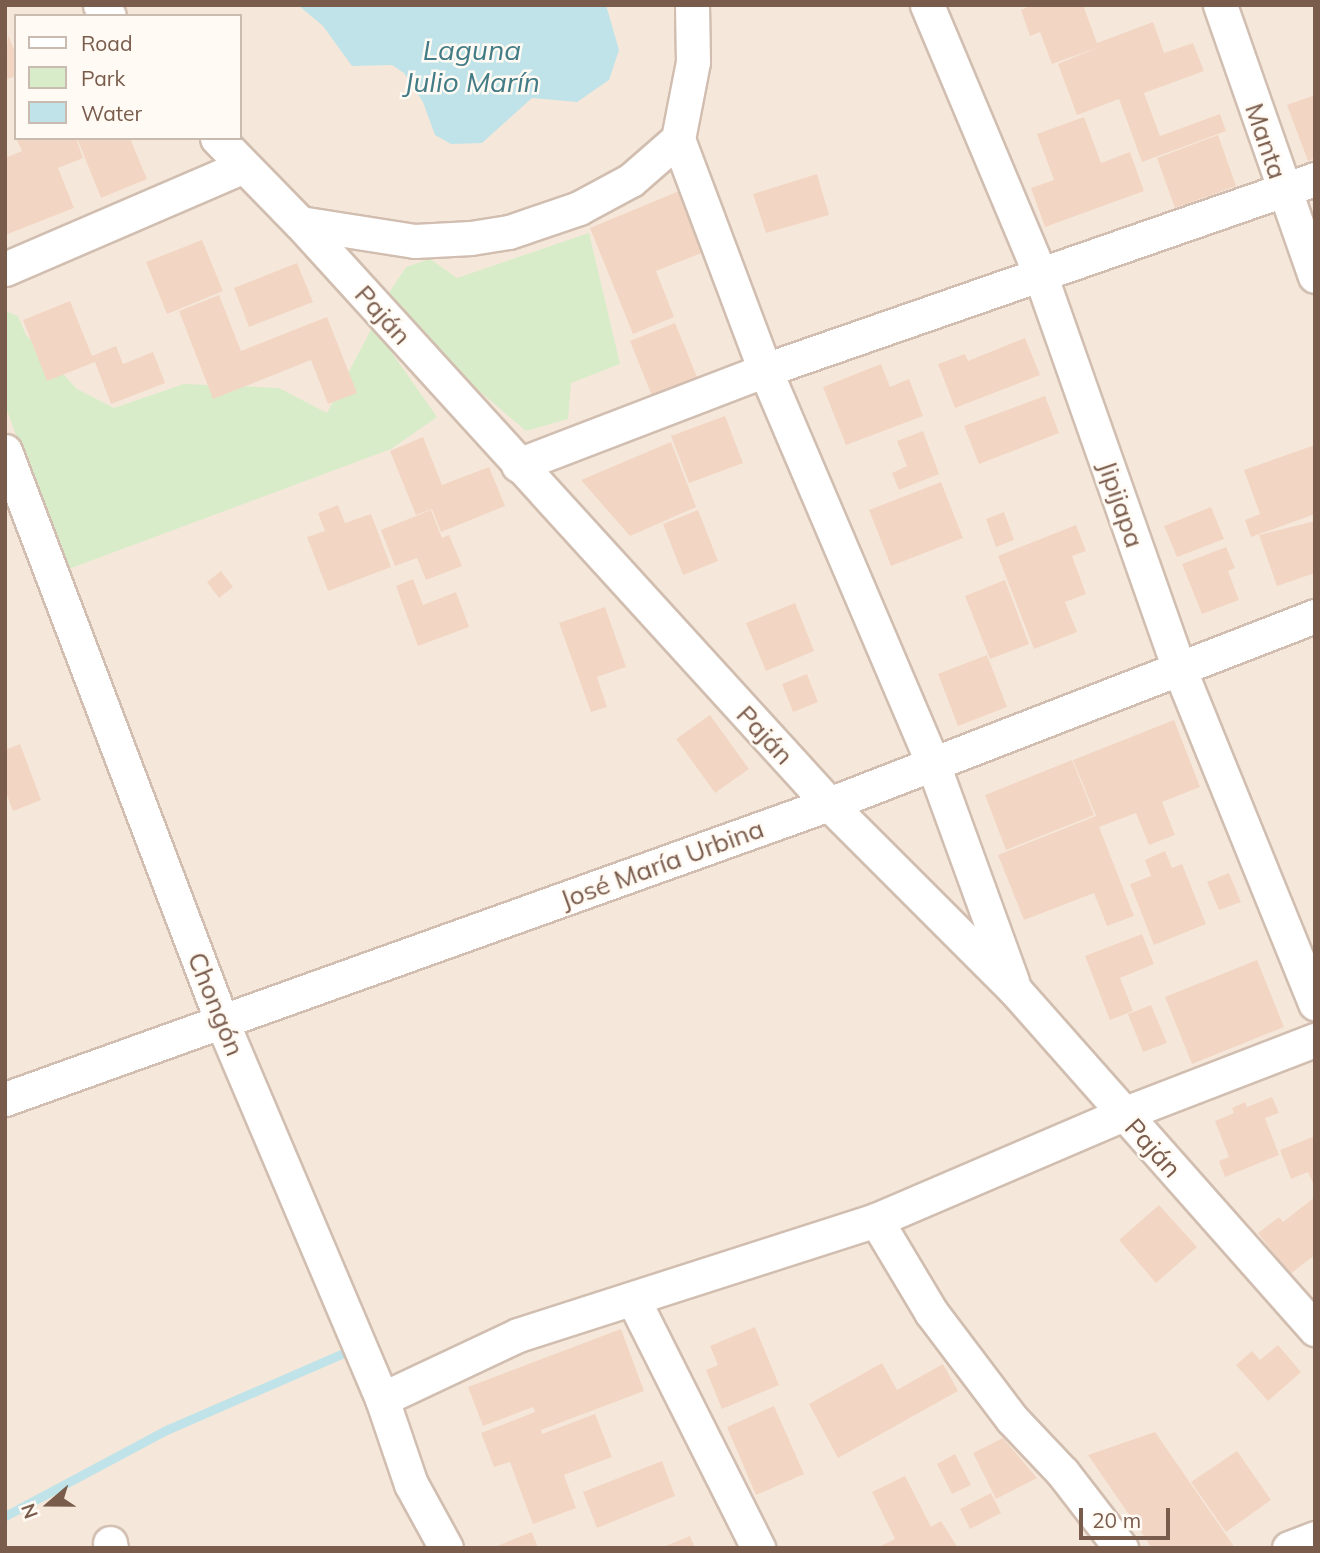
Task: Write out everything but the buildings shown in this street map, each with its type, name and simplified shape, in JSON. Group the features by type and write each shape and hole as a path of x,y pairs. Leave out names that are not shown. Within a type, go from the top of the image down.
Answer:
{"street":[{"path":"692,5 693,62 678,139 765,370 933,764 1015,990"},
{"name":"Jipijapa","path":"927,5 1040,274 1179,668 1315,1003"},
{"name":"Manta","path":"1220,5 1315,276"},
{"path":"300,223 415,241 509,232 579,208 631,180 678,139"},
{"name":"Paján","path":"219,140 300,223 518,466 829,804 1015,990 1315,1329"},
{"path":"5,269 242,166"},
{"path":"518,466 765,370 1284,192 1315,179"},
{"name":"Chongón","path":"5,451 222,1022 382,1399 411,1485 446,1548"},
{"name":"José María Urbina","path":"5,1099 829,804 1315,616"},
{"path":"382,1399 518,1335 876,1220 1123,1114 1315,1040"},
{"path":"876,1220 931,1312 1012,1419 1063,1473 1121,1548"},
{"path":"633,1299 758,1548"},
{"path":"1289,1548 1315,1538"}],"shaded area":[{"path":"5,5 1315,5 1315,1548 5,1548"}],"green space":[{"path":"589,233 620,364 571,383 568,419 526,431 416,337 389,293 406,267 430,259 457,278"},
{"path":"5,311 18,316 26,335 77,389 114,408 184,384 279,388 327,413 373,326 437,417 391,449 66,570 5,405"}],"water":[{"name":"Laguna Julio Marín","path":"298,5 606,5 619,50 609,80 577,102 532,98 482,143 451,144 435,135 423,102 404,73 392,65 352,66 323,26"}],"waterway":[{"path":"5,1516 164,1431 341,1354"}]}
